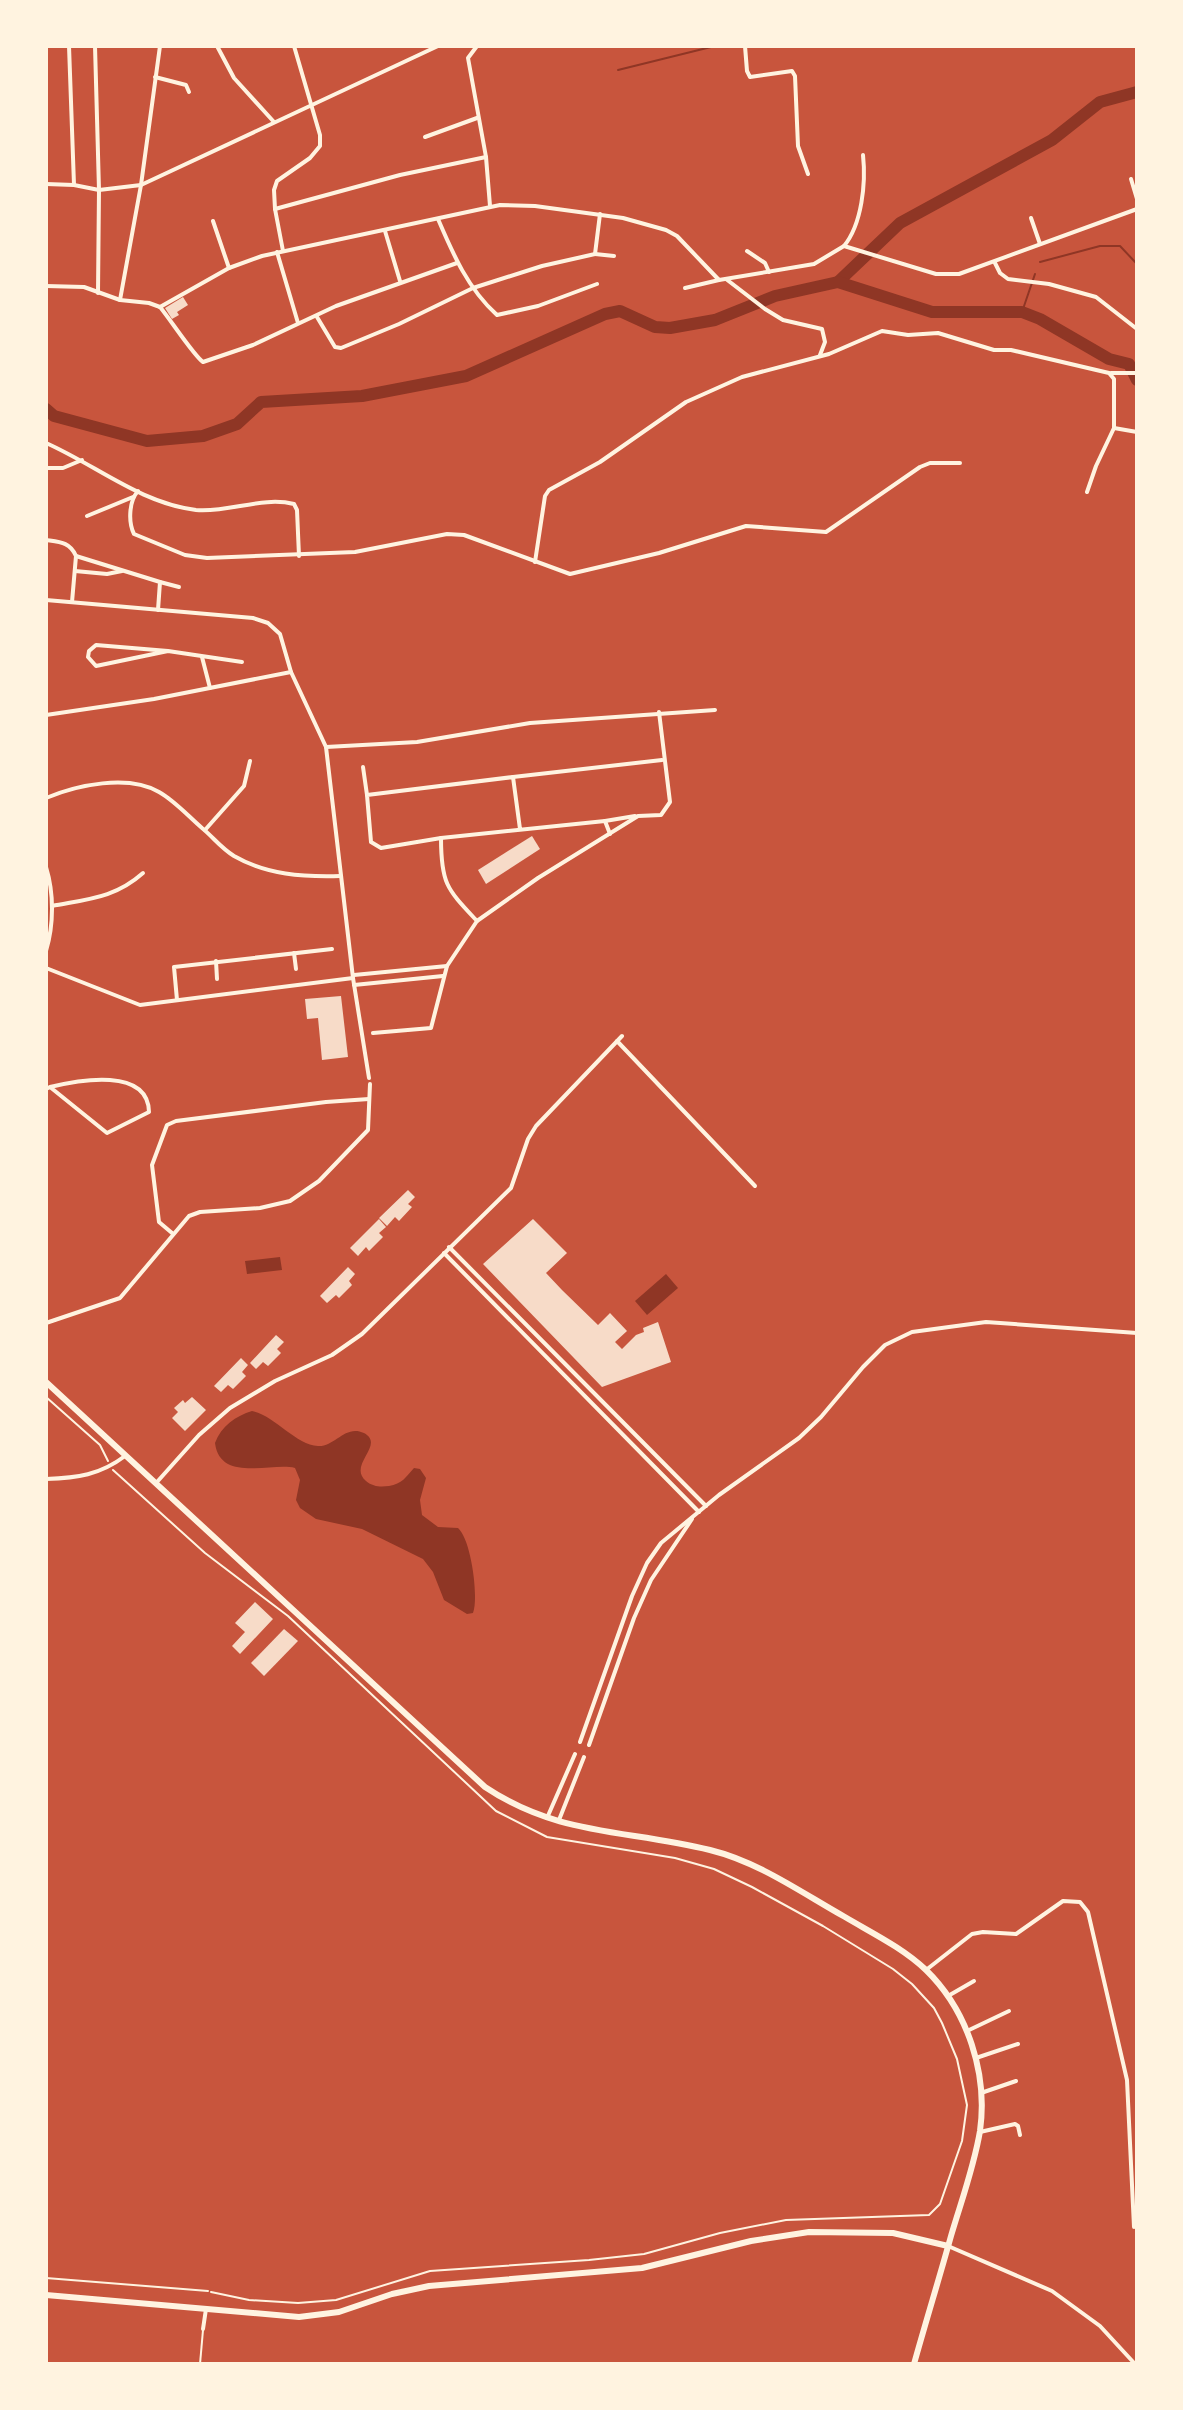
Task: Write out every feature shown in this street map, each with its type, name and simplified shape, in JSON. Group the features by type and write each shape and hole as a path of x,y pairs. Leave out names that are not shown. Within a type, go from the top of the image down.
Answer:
{"main road":[{"path":"46,1382 475,1779 502,1798 558,1823 691,1846 733,1857 777,1878 860,1926 926,1970 948,1997 967,2031 976,2058 981,2093 979,2132 914,2364"},
{"path":"46,2295 287,2316 324,2315 415,2288 642,2268 760,2239 809,2232 893,2233 948,2246"}],"street":[{"path":"69,46 74,185"},
{"path":"95,46 98,293"},
{"path":"120,300 141,185 160,46"},
{"path":"217,46 234,78 274,122"},
{"path":"294,46 320,135 320,146 310,158 277,181 274,190 280,251 298,323"},
{"path":"46,184 99,190 141,185 438,46"},
{"path":"477,46 468,58 486,157 490,207"},
{"path":"745,46 750,77 786,70 792,71 795,76 798,146 808,174"},
{"path":"155,77 186,85 189,92"},
{"path":"425,137 477,118"},
{"path":"685,288 814,264 846,247 860,205 863,155"},
{"path":"275,209 400,175 486,157"},
{"path":"1131,179 1137,199"},
{"path":"160,307 229,268 280,251 490,207 535,206 646,223 677,236 719,280"},
{"path":"846,247 936,274 949,275 995,263 1137,209"},
{"path":"595,254 600,214"},
{"path":"1031,218 1040,244"},
{"path":"438,219 457,263 473,288 494,312 502,316 597,284"},
{"path":"213,221 229,268"},
{"path":"385,231 400,281"},
{"path":"747,251 765,263 769,272"},
{"path":"317,317 335,347 341,348 473,288 542,266 595,254 614,256"},
{"path":"46,286 84,287 120,300 160,307 203,362 253,345 336,306 400,281 457,263"},
{"path":"995,263 1005,277 1096,297 1137,329"},
{"path":"726,279 783,320 822,329 825,342 820,355"},
{"path":"535,562 545,496 549,490 595,465 686,402 742,377 829,354 882,331 908,335 938,333 994,350 1011,350 1109,373 1137,373"},
{"path":"1087,492 1114,428 1114,379 1109,373"},
{"path":"1114,428 1137,432"},
{"path":"46,443 83,460 102,475 138,491 194,509 216,510 280,502 294,504 297,510 299,556"},
{"path":"46,468 63,468 83,460"},
{"path":"133,497 130,527 134,534 172,550 207,558 355,552 447,534 464,535 570,574 659,553 746,526 826,532 920,467 930,463 960,463"},
{"path":"87,516 133,497 138,491"},
{"path":"46,540 71,546 76,556 72,602"},
{"path":"76,556 179,587"},
{"path":"74,571 107,574 124,571"},
{"path":"158,610 160,582"},
{"path":"46,600 253,618 268,623 280,634 291,672 326,747 353,979 370,1081 371,1124 350,1151 304,1193 290,1201 260,1208 200,1212 189,1216 120,1298 46,1323"},
{"path":"168,651 96,666 88,657 89,651 96,645 168,651 242,662"},
{"path":"126,647 129,661"},
{"path":"202,657 210,688"},
{"path":"46,715 291,672"},
{"path":"326,747 417,742 530,723 715,710"},
{"path":"363,767 371,842 381,848 441,838 661,815 670,802 659,712"},
{"path":"367,795 663,760"},
{"path":"205,830 244,786 250,761"},
{"path":"513,777 520,829"},
{"path":"46,798 101,784 148,788 159,792 205,830 218,845 263,869 290,875 340,876"},
{"path":"373,1033 431,1028 447,966 477,921 538,878 638,816"},
{"path":"605,821 610,834"},
{"path":"441,838 441,865 446,884 451,894 477,921"},
{"path":"46,867 51,883 52,906 46,951"},
{"path":"52,906 110,894 126,888 143,873"},
{"path":"177,1000 174,967 332,949"},
{"path":"294,953 296,969"},
{"path":"216,961 217,979"},
{"path":"46,968 120,1000 140,1005 447,966"},
{"path":"353,979 443,976"},
{"path":"156,1483 199,1435 230,1408 264,1387 347,1347 511,1188 528,1139 536,1126 622,1036"},
{"path":"617,1041 755,1186"},
{"path":"76,1080 123,1081 144,1091 149,1112 107,1133 48,1088 76,1080"},
{"path":"172,1233 159,1222 152,1165 167,1125 176,1121 369,1099"},
{"path":"449,1247 706,1506"},
{"path":"444,1253 699,1512"},
{"path":"580,1742 625,1614 647,1563 661,1543 799,1438 835,1402 873,1355 898,1337 930,1328 986,1322 1137,1333"},
{"path":"46,1479 80,1477 110,1467 125,1456"},
{"path":"589,1745 645,1592 694,1517"},
{"path":"547,1819 575,1754"},
{"path":"558,1823 584,1757"},
{"path":"926,1970 972,1934 1016,1934 1063,1901 1080,1902 1088,1912 1127,2080 1134,2227"},
{"path":"948,1997 974,1981"},
{"path":"967,2031 1009,2011"},
{"path":"976,2058 1018,2044"},
{"path":"981,2093 1016,2081"},
{"path":"979,2132 1015,2124 1020,2135"},
{"path":"948,2246 1052,2291 1100,2326 1135,2364"},
{"path":"203,2329 206,2309"}],"lane":[{"path":"46,2278 208,2291"},
{"path":"200,2364 203,2329"}],"path":[{"path":"46,1397 100,1445 110,1467 205,1553 288,1616 496,1811 547,1837 675,1858 714,1869 823,1926 893,1969 923,1995 942,2023 957,2059 967,2105 962,2141 940,2204 929,2215 786,2220 720,2233 644,2254 430,2271 336,2300 298,2303 249,2300 208,2291"}],"shaded area":[{"path":"280,1257 282,1270 247,1274 245,1261"},
{"path":"666,1274 678,1288 647,1315 635,1301"},
{"path":"252,1411 302,1441 318,1446 351,1431 364,1433 371,1443 361,1475 374,1485 393,1485 403,1480 414,1468 420,1469 426,1478 420,1500 422,1515 438,1527 458,1528 467,1544 474,1582 473,1613 467,1614 444,1600 433,1572 423,1559 362,1529 316,1519 300,1508 296,1500 300,1480 295,1468 248,1468 226,1463 215,1443 218,1437 230,1422"}],"building":[{"path":"183,297 188,305 172,319 165,308"},
{"path":"532,836 540,849 486,884 478,870"},
{"path":"341,996 348,1057 322,1060 318,1018 307,1019 305,999"},
{"path":"408,1190 415,1197 408,1204 412,1207 399,1221 395,1217 387,1226 379,1218"},
{"path":"379,1219 386,1227 379,1233 383,1237 369,1251 366,1247 358,1256 350,1248"},
{"path":"533,1219 567,1253 546,1273 562,1290 598,1325 610,1313 627,1331 615,1342 622,1349 636,1335 644,1332 643,1328 658,1322 671,1362 602,1387 483,1264"},
{"path":"348,1267 355,1274 349,1281 352,1285 339,1298 336,1295 327,1303 320,1296"},
{"path":"276,1335 284,1342 277,1349 281,1353 268,1366 263,1362 256,1369 250,1363"},
{"path":"241,1358 248,1365 242,1372 246,1376 233,1389 228,1385 221,1392 214,1386"},
{"path":"192,1397 206,1410 185,1431 172,1418 178,1412 174,1408"},
{"path":"255,1602 273,1619 240,1654 232,1646 245,1632 235,1623"},
{"path":"284,1629 298,1641 264,1676 251,1663"}],"waterway":[{"path":"618,70 715,46"},
{"path":"838,282 900,223 1052,140 1100,102 1137,92"},
{"path":"1040,262 1100,246 1120,246 1137,264"},
{"path":"1022,312 1035,274"},
{"path":"46,409 54,416 147,441 203,436 237,424 261,402 362,396 466,376 605,314 620,311 655,327 670,328 715,320 775,296 838,282 932,312 1022,312 1109,359 1129,364 1137,380"}]}
